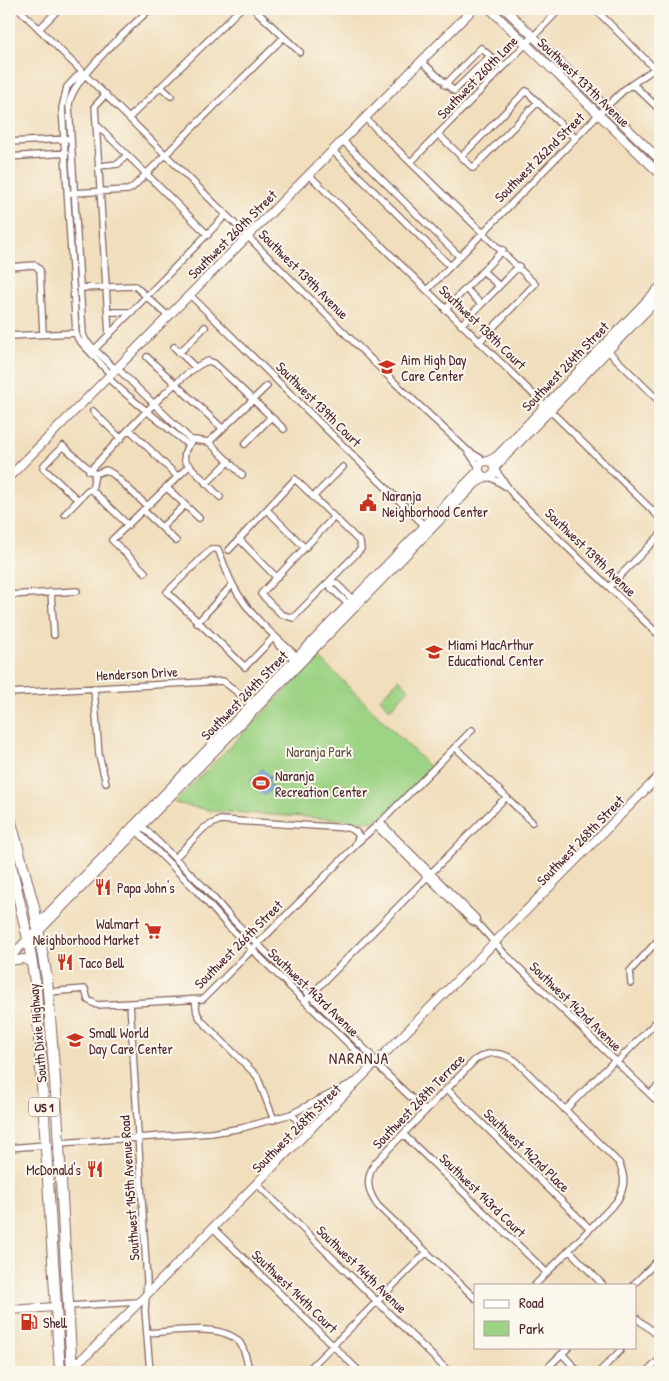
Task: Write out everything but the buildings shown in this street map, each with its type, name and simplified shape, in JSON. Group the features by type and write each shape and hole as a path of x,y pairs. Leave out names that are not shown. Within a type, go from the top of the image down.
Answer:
{"highway":[{"name":"South Dixie Highway","path":"9,815 38,927 48,992 59,1143 70,1370"},
{"name":"South Dixie Highway","path":"9,856 33,964 42,1072 60,1372"},
{"path":"42,1072 49,1091 52,1130 59,1143"},
{"path":"46,1145 53,1158 55,1192 62,1208"},
{"path":"56,1307 62,1317 65,1355 70,1370"}],"street":[{"name":"Southwest 139th Avenue","path":"19,9 393,381 483,465"},
{"path":"39,29 60,9"},
{"path":"150,9 84,72 64,94 62,108 76,333 78,339 113,373 156,404 190,443"},
{"path":"129,118 240,9"},
{"path":"254,9 300,52"},
{"name":"Southwest 260th Street","path":"9,477 473,9"},
{"name":"Southwest 137th Avenue","path":"490,9 660,174"},
{"name":"Southwest 137th Avenue","path":"505,9 660,160"},
{"name":"Southwest 260th Lane","path":"411,162 560,9"},
{"path":"595,9 655,69"},
{"path":"68,194 128,190 284,37"},
{"path":"445,85 481,48 503,67"},
{"path":"421,61 451,91 457,90 490,56"},
{"name":"Southwest 262nd Street","path":"427,290 606,107 660,65"},
{"path":"84,72 70,98 83,334 130,398 150,411 190,443 209,442 267,386"},
{"path":"631,86 636,87 660,110"},
{"path":"161,87 171,96"},
{"path":"461,157 526,91 575,138"},
{"path":"106,94 95,106 109,335"},
{"path":"438,134 473,168 538,102"},
{"path":"366,118 503,250 535,284 479,342"},
{"path":"97,125 126,156 208,235"},
{"path":"9,142 72,139"},
{"path":"343,141 459,256"},
{"path":"333,151 450,266"},
{"path":"9,158 72,153"},
{"path":"99,166 118,164 126,156"},
{"name":"Southwest 138th Court","path":"309,175 427,290 445,310 660,518"},
{"path":"95,349 226,215"},
{"path":"445,310 503,250"},
{"path":"9,267 35,265 40,270 42,334"},
{"path":"461,325 519,266"},
{"path":"483,271 499,286"},
{"path":"80,288 135,286 169,317"},
{"name":"Southwest 264th Street","path":"9,960 38,927 428,529 483,465 497,456 546,408 605,348 660,287"},
{"path":"466,289 481,304"},
{"name":"Southwest 139th Court","path":"190,295 428,529"},
{"name":"Southwest 264th Street","path":"605,348 660,297"},
{"path":"108,312 132,312"},
{"path":"179,353 205,327"},
{"path":"9,336 76,333"},
{"path":"174,347 195,368"},
{"path":"605,348 660,402"},
{"path":"147,357 222,429"},
{"path":"89,471 176,385 195,368 211,361 284,429"},
{"name":"Southwest 264th Street","path":"254,706 296,659 351,603 478,481 488,477 546,408"},
{"path":"93,411 121,439"},
{"path":"245,444 271,416"},
{"path":"169,428 174,423"},
{"path":"130,430 177,476"},
{"path":"209,442 242,475"},
{"path":"190,443 184,458 189,466 220,497"},
{"path":"78,500 44,468 44,465 63,446 89,471 95,474 106,470 114,474 162,528 176,540"},
{"path":"206,484 229,461"},
{"path":"483,465 495,468"},
{"path":"483,465 488,477"},
{"path":"145,572 112,540 189,466"},
{"path":"313,496 343,468"},
{"name":"Southwest 139th Avenue","path":"495,468 505,486"},
{"path":"92,490 95,474"},
{"name":"Southwest 139th Avenue","path":"488,477 505,486 660,636"},
{"path":"229,550 294,479 313,496 360,542 361,549 293,618 281,614 261,594 334,517"},
{"path":"166,487 198,518"},
{"path":"65,514 88,490 92,490"},
{"path":"92,490 128,525"},
{"path":"162,528 185,505"},
{"path":"267,510 305,548"},
{"path":"609,587 660,535"},
{"path":"239,539 276,577"},
{"path":"274,637 245,666 197,623 167,592 211,549 218,549 232,585 246,606 296,659"},
{"path":"330,581 351,603"},
{"path":"197,623 232,585"},
{"path":"9,596 77,591"},
{"path":"51,592 54,635"},
{"name":"Henderson Drive","path":"9,693 223,681 254,706"},
{"path":"94,688 99,755 106,783"},
{"path":"357,844 472,730"},
{"path":"455,747 532,822"},
{"name":"Southwest 268th Street","path":"70,1370 309,1132 660,775"},
{"path":"304,1001 506,797"},
{"path":"175,858 204,828 215,822 348,828 359,836 357,844"},
{"name":"Southwest 142nd Avenue","path":"378,824 430,875 472,922 477,923 660,1104"},
{"name":"Southwest 143rd Avenue","path":"137,827 175,858 258,944 370,1054 376,1064 425,1111"},
{"name":"Southwest 143rd Avenue","path":"137,827 252,950 363,1058 376,1064"},
{"name":"Southwest 266th Street","path":"48,992 85,989 88,1000 93,1004 195,1000 203,998 357,844"},
{"path":"631,983 630,971 660,938"},
{"path":"9,960 22,959 33,964"},
{"path":"195,1000 197,1013 201,1020 260,1080 274,1120"},
{"name":"Southwest 145th Avenue Road","path":"130,1003 150,1372"},
{"path":"536,1284 617,1201 622,1191 624,1173 619,1163 565,1110 660,1018"},
{"name":"Southwest 268th Terrace","path":"427,1252 378,1206 369,1194 367,1184 375,1162 475,1060 492,1053 501,1054 516,1061 565,1110"},
{"path":"59,1143 225,1131 274,1120 291,1114 362,1078"},
{"path":"650,1094 660,1084"},
{"name":"Southwest 142nd Place","path":"447,1089 590,1229"},
{"path":"291,1114 309,1132"},
{"name":"Southwest 143rd Court","path":"403,1134 547,1273"},
{"path":"9,1148 46,1145"},
{"name":"Southwest 144th Avenue","path":"257,1184 449,1372"},
{"name":"Southwest 144th Court","path":"213,1228 360,1372"},
{"path":"569,1250 602,1284"},
{"path":"306,1372 427,1252 474,1297"},
{"path":"634,1284 660,1258"},
{"path":"68,1306 140,1302"},
{"path":"9,1310 56,1307"},
{"path":"636,1318 660,1337"},
{"path":"147,1333 209,1330 227,1334 241,1346 250,1372"},
{"path":"543,1372 568,1348"},
{"path":"599,1372 620,1351"},
{"path":"562,1354 579,1372"},
{"path":"647,1372 660,1359"}],"green space":[{"name":"Naranja Park","path":"319,657 431,768 378,822 214,811 174,803"},
{"path":"399,679 409,689 390,709 380,699"}],"water":[{"path":"262,769 271,777 268,782 273,788 264,796 250,782"}],"place":[{"name":"Aim High Day Care Center","path":"387,367"},
{"name":"Naranja Neighborhood Center","path":"368,503"},
{"name":"Miami MacArthur Educational Center","path":"434,652"},
{"name":"Naranja Recreation Center","path":"261,783"},
{"name":"Papa John's","path":"103,887"},
{"name":"Walmart Neighborhood Market","path":"153,931"},
{"name":"Taco Bell","path":"65,962"},
{"name":"Small World Day Care Center","path":"75,1040"},
{"name":"McDonald's","path":"95,1169"},
{"name":"Shell","path":"29,1322"}],"district":[{"name":"NARANJA","path":"359,1058"}]}
